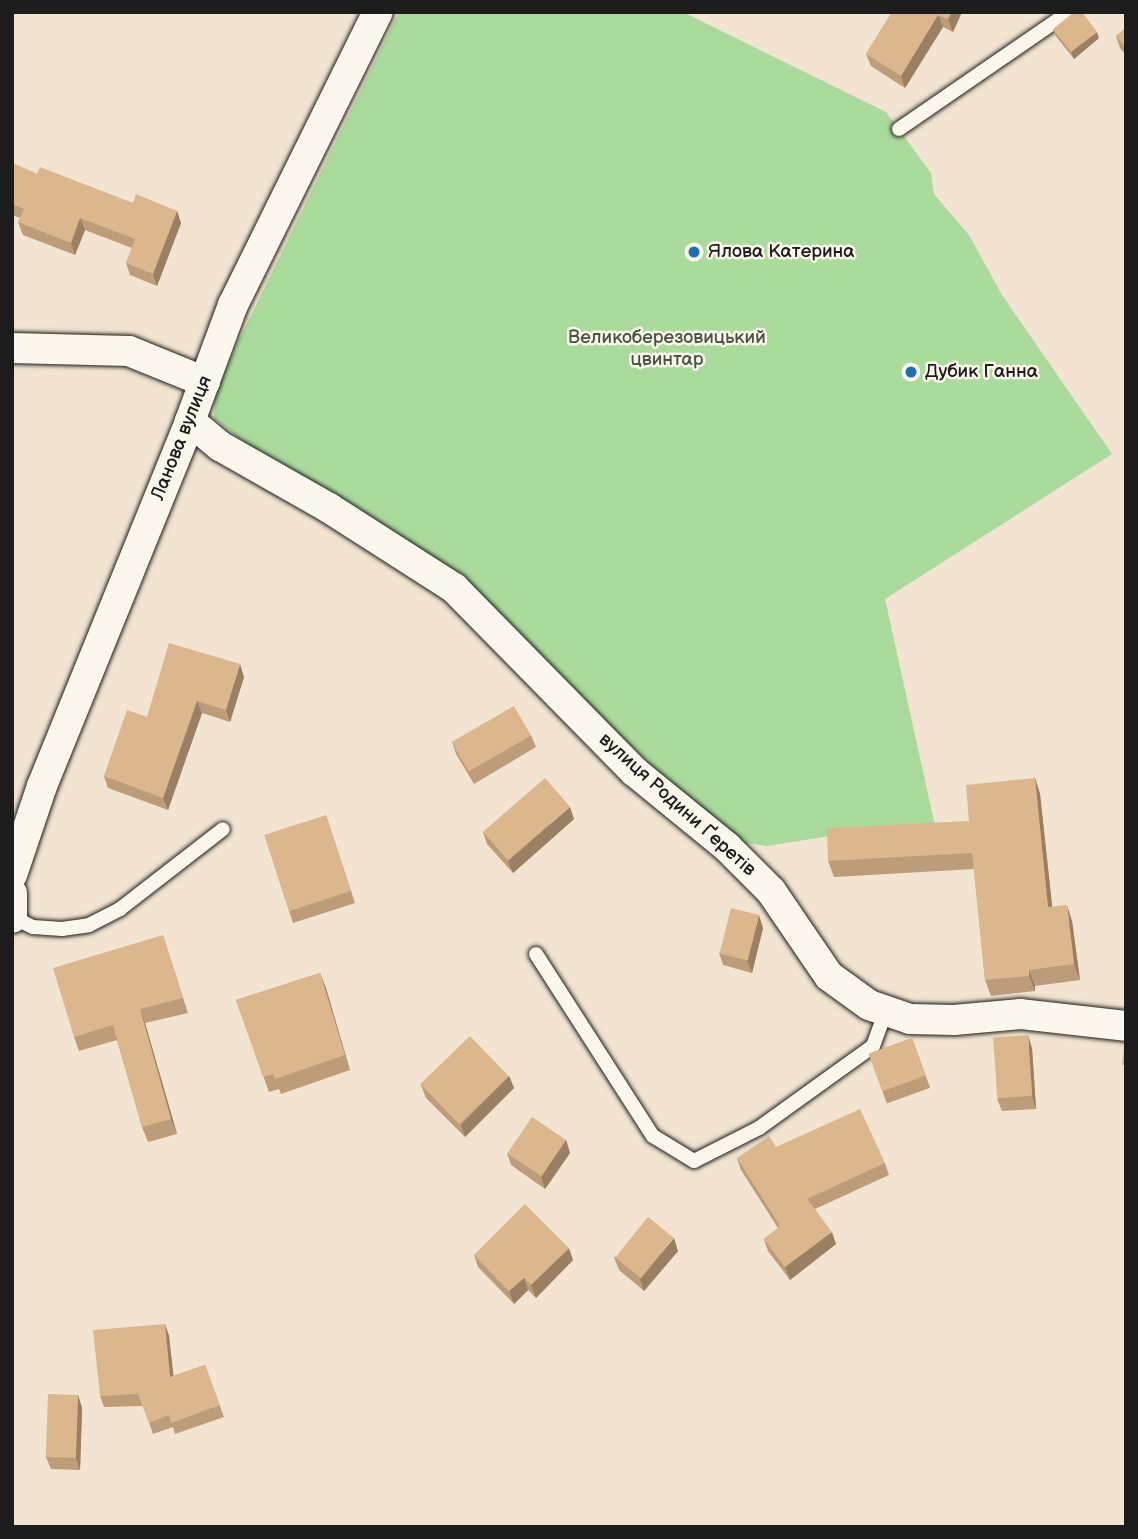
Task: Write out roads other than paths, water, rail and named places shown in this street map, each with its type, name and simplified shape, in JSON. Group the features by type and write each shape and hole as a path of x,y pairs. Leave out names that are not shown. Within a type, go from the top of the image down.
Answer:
{"street":[{"name":"Ланова вулиця","path":"12,875 47,773 190,421 233,305 378,12"},
{"path":"12,348 129,351 205,382"},
{"name":"вулиця Родини Ґеретів","path":"190,421 220,446 329,508 454,588 635,772 727,847 771,891 830,976 869,1005 910,1019 954,1020 1021,1014 1126,1026"}],"lane":[{"path":"899,129 1069,12"},
{"path":"13,909 33,927 62,929 89,925 120,909 223,829"},
{"path":"536,954 653,1136 694,1161 759,1128 873,1046 886,1010"}],"place":[{"name":"Ялова Катерина","path":"694,252"},
{"name":"Дубик Ганна","path":"911,372"}],"park label":[{"name":"Великоберезовицький цвинтар","path":"667,349"}]}
